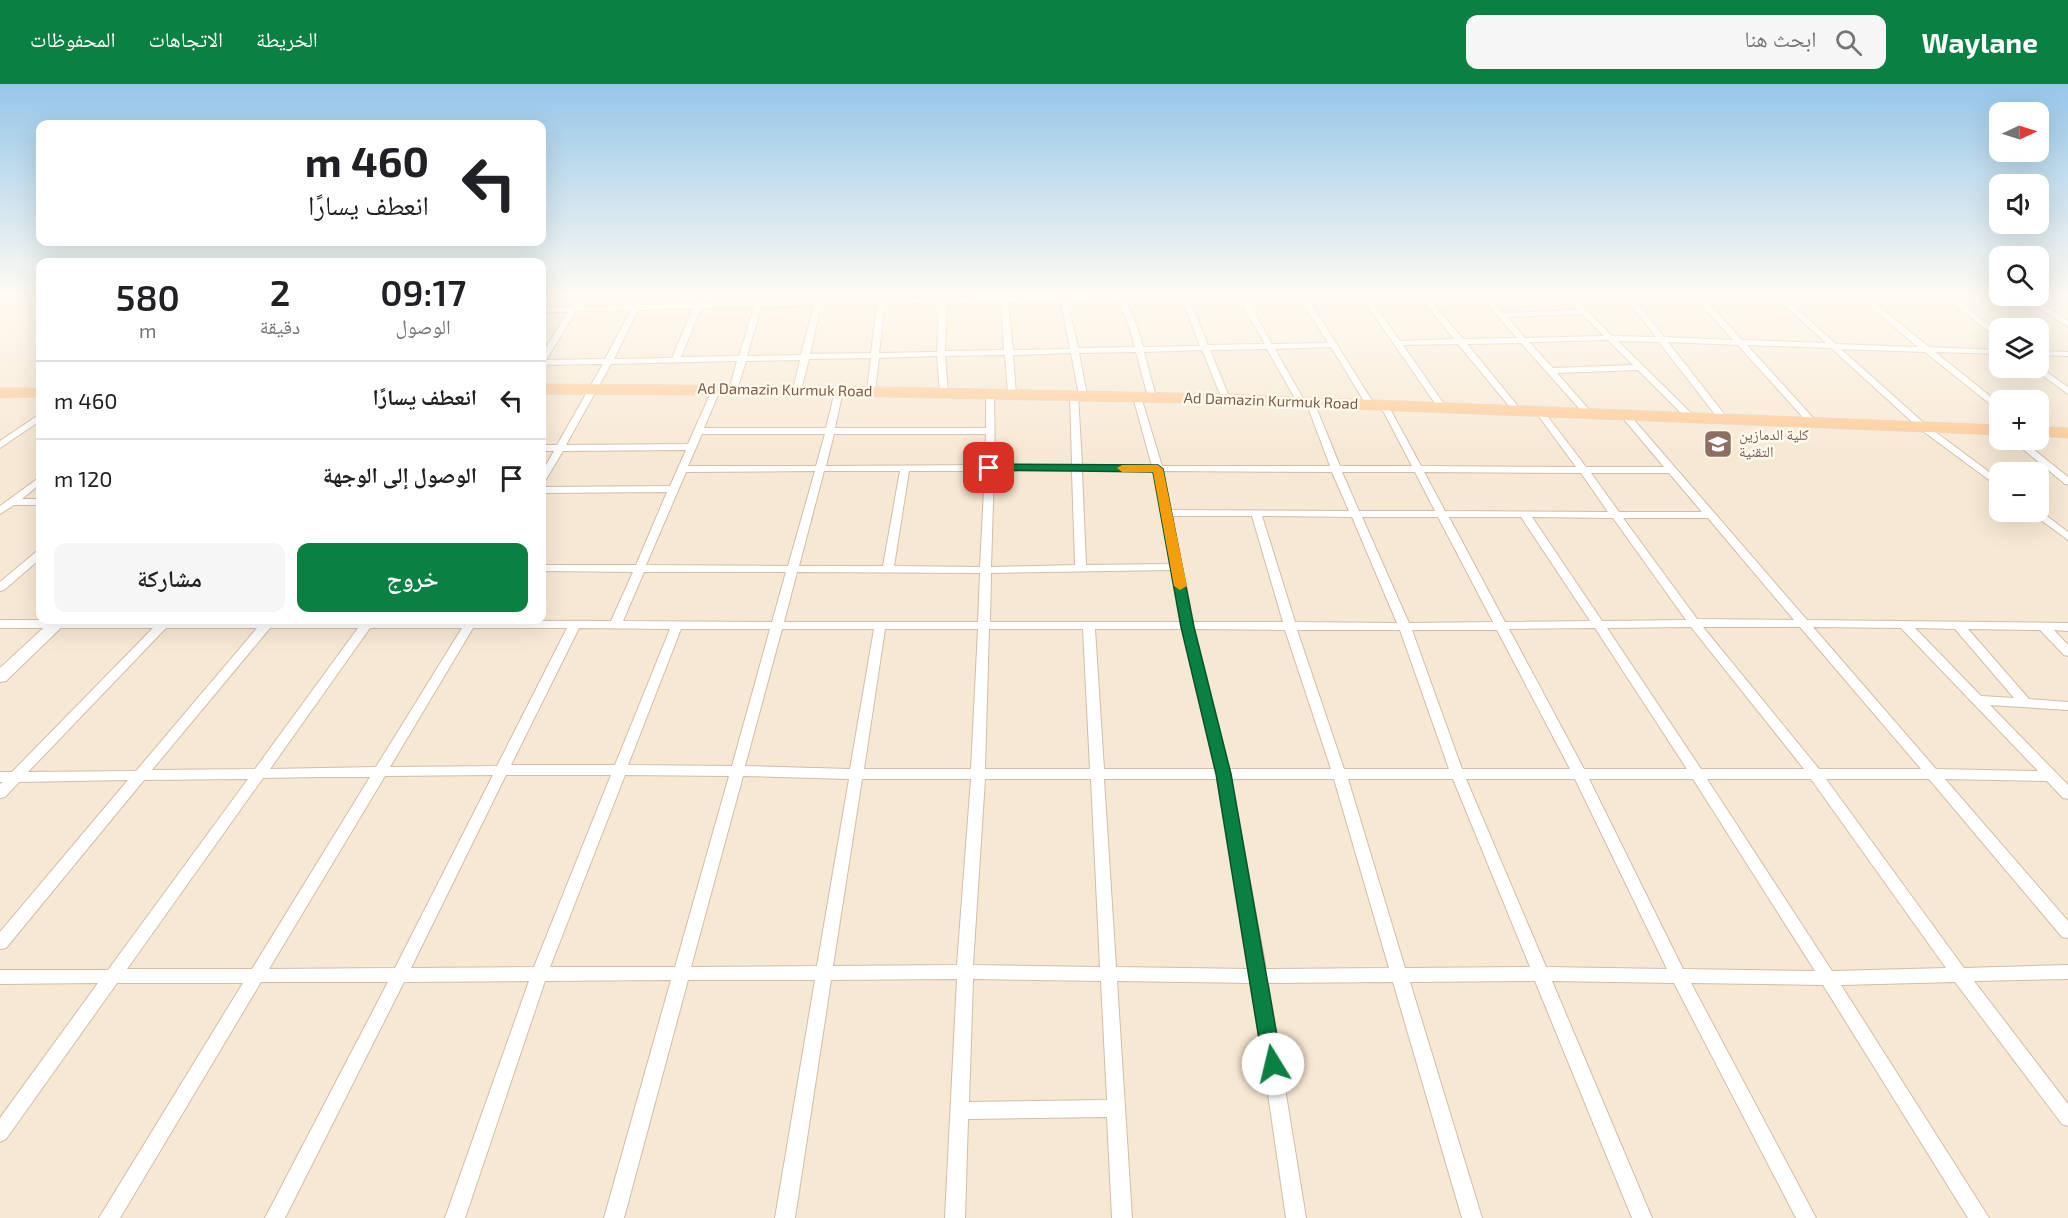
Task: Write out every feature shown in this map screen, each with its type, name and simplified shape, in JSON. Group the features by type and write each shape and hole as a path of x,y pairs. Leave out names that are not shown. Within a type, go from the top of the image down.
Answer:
{"highway":[{"name":"Ad Damazin Kurmuk Road","path":"546,388 871,391 1227,399 1989,430"},
{"path":"0,393 36,393"},
{"path":"2049,432 2068,433"}],"street":[{"path":"546,472 595,388 614,348"},
{"path":"675,360 680,348"},
{"path":"734,390 745,348"},
{"path":"797,390 808,348"},
{"path":"871,391 877,348"},
{"path":"941,348 944,393"},
{"path":"1009,348 1012,394"},
{"path":"1073,348 1078,395 1081,568"},
{"path":"546,362 941,355 1175,348"},
{"path":"1205,348 1227,399"},
{"path":"1273,348 1305,402 1405,628 1457,773 1642,1218"},
{"path":"1336,348 1377,404 1419,470 1579,773 1678,975 1806,1218"},
{"path":"1401,348 1442,407"},
{"path":"1468,348 1517,410"},
{"path":"1531,348 1588,413"},
{"path":"1622,348 1691,418"},
{"path":"1667,348 1723,419"},
{"path":"1745,348 1812,422"},
{"path":"1835,348 1923,427 1989,477"},
{"path":"1926,348 1989,351"},
{"path":"1926,348 1989,401"},
{"path":"1140,349 1145,397 1176,567 1223,774 1259,976 1296,1218"},
{"path":"2049,353 2068,354"},
{"path":"1551,371 1641,367"},
{"path":"2049,376 2068,390"},
{"path":"615,626 716,390"},
{"path":"614,1218 778,624 839,391"},
{"path":"955,1218 965,972 978,775 990,393"},
{"path":"1539,411 1584,469 1694,623 1815,774 1959,974 2068,1118"},
{"path":"1625,414 2068,932"},
{"path":"0,445 36,420"},
{"path":"698,431 990,431"},
{"path":"546,448 692,447"},
{"path":"2029,450 2068,483"},
{"path":"888,569 905,468"},
{"path":"683,469 1674,470"},
{"path":"0,511 36,483"},
{"path":"546,490 674,489"},
{"path":"0,502 36,502"},
{"path":"1166,513 1712,515"},
{"path":"1256,513 1290,626 1339,773 1472,1218"},
{"path":"1525,515 1600,625 1829,978 1979,1218"},
{"path":"2049,522 2065,533"},
{"path":"0,588 36,557"},
{"path":"546,568 793,567 985,570 1176,567"},
{"path":"0,624 36,622"},
{"path":"317,624 366,626 778,624 1405,628 1500,624 1694,623 2068,627"},
{"path":"0,677 56,624"},
{"path":"0,793 163,624"},
{"path":"0,943 266,624"},
{"path":"109,1218 378,773 460,624"},
{"path":"1905,624 2068,794"},
{"path":"1958,625 2025,703"},
{"path":"0,1132 366,626"},
{"path":"274,1218 399,976 574,626"},
{"path":"455,1218 539,975 677,626"},
{"path":"785,1218 880,626"},
{"path":"2043,626 2068,652"},
{"path":"1089,627 1122,1218"},
{"path":"1976,700 2068,706"},
{"path":"0,777 258,775 502,769 737,770 978,775 1579,773 2051,776"},
{"path":"0,977 965,972 1259,976 1540,974 1829,978 2068,972"},
{"path":"959,1111 1115,1108"}],"shaded area":[{"path":"0,348 36,348 36,624 546,624 546,348 1989,348 1989,378 2049,378 2049,348 2068,348 2068,1218 0,1218"}],"slow traffic":[{"path":"1122,468 1158,469 1180,586"}],"place":[{"name":"كلية الدمازين التقنية","path":"1718,444"}],"route":[{"path":"989,468 1158,469 1188,627 1223,774 1273,1064"}]}
